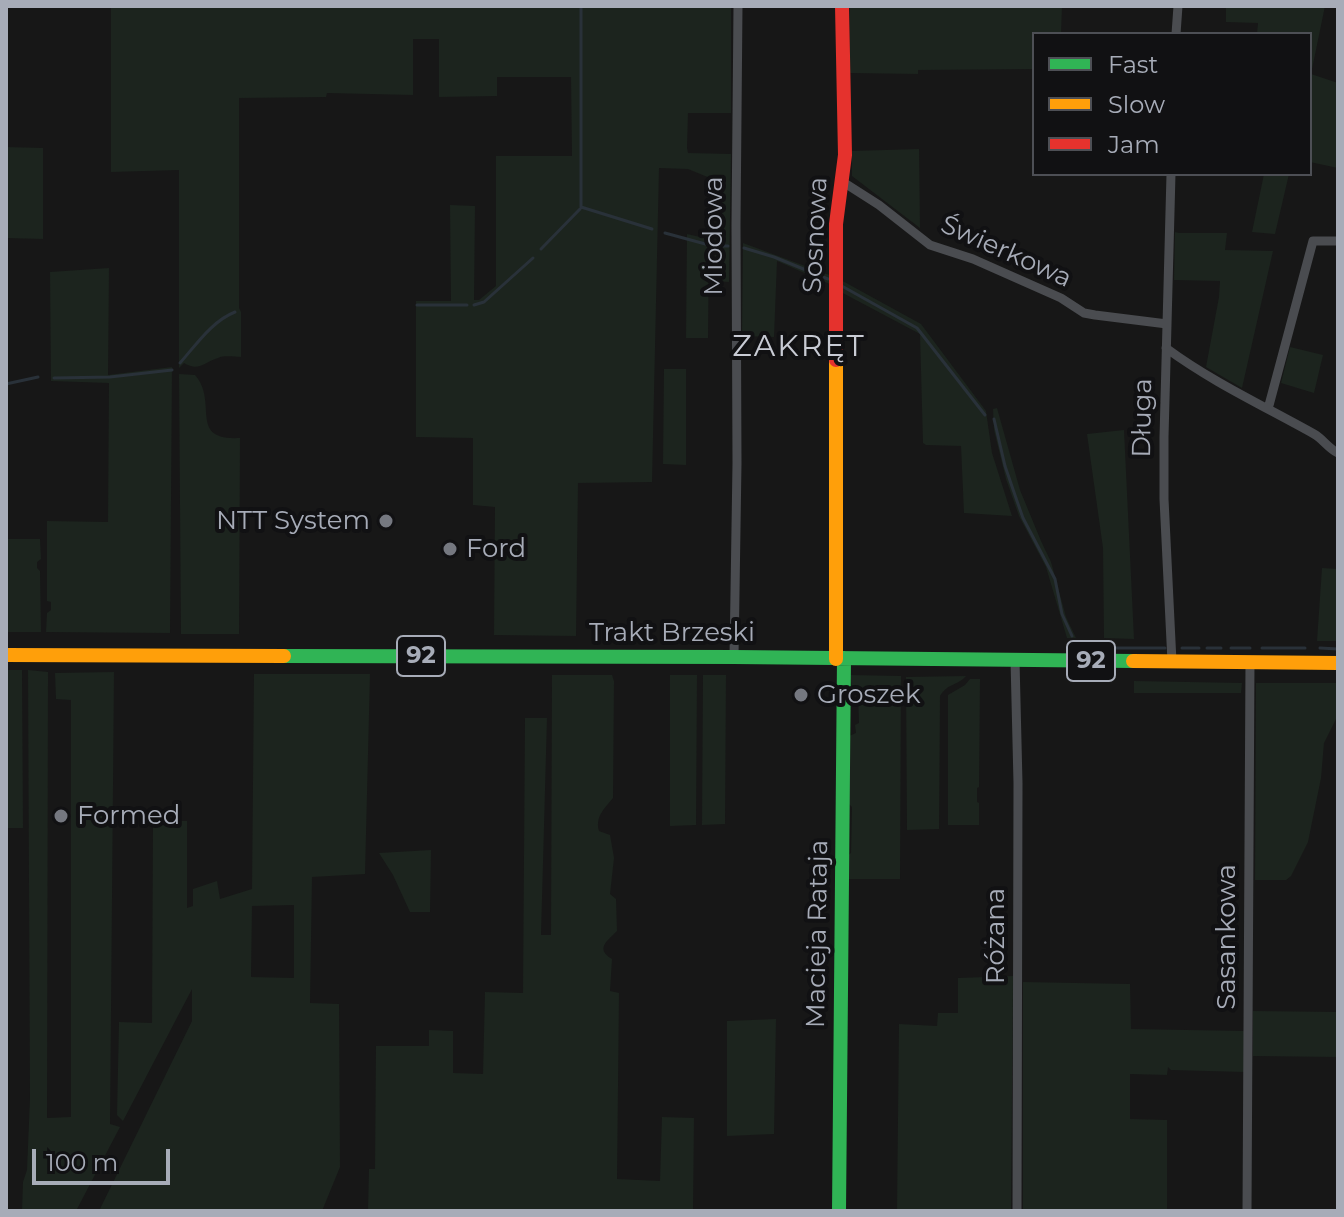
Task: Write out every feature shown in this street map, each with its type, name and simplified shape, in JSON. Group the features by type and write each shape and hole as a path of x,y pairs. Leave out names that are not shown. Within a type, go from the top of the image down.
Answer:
{"main road":[{"name":"Sosnowa","path":"840,658 836,224 845,155 842,6"},
{"name":"Trakt Brzeski","path":"6,655 1338,663"},
{"name":"Macieja Rataja","path":"839,1211 840,658"}],"street":[{"name":"Miodowa","path":"734,657 738,6"},
{"path":"1176,32 1178,6"},
{"name":"Długa","path":"1171,176 1164,499 1172,662"},
{"name":"Świerkowa","path":"843,182 879,205 930,245 986,264 1061,298 1084,313 1167,324"},
{"path":"1268,409 1313,241 1338,241"},
{"path":"1166,348 1199,371 1317,436 1328,448 1338,453"},
{"name":"Różana","path":"1015,660 1018,783 1017,1211"},
{"name":"Sasankowa","path":"1247,1211 1250,662"}],"shaded area":[{"path":"111,6 731,6 731,113 688,113 687,148 688,153 731,154 729,282 715,281 716,217 709,216 710,178 688,169 659,168 652,482 578,483 576,636 494,635 495,507 473,505 473,438 416,437 416,301 451,301 450,205 475,206 474,300 479,300 496,286 496,156 572,156 571,77 497,77 497,96 439,97 439,39 413,39 413,95 327,93 326,97 239,98 241,357 221,357 198,366 184,363 179,368 179,170 111,172"},
{"path":"850,6 1062,6 1061,32 1032,32 1032,69 918,70 918,74 850,73"},
{"path":"1226,6 1325,6 1312,69 1312,32 1257,32 1258,23 1226,22"},
{"path":"1312,74 1338,83 1338,168 1312,162"},
{"path":"6,147 43,148 43,239 6,238"},
{"path":"919,149 920,228 852,176 852,151"},
{"path":"1264,176 1289,176 1275,234 1252,232"},
{"path":"1175,232 1227,233 1225,250 1273,251 1242,388 1206,367 1220,281 1174,280"},
{"path":"687,234 709,239 708,338 686,338"},
{"path":"743,243 832,276 832,285 777,261 774,337 742,336"},
{"path":"109,268 108,375 172,367 170,633 46,632 47,613 51,610 51,602 47,601 47,521 108,522 109,383 51,381 50,272"},
{"path":"839,279 921,324 986,411 992,453 1012,516 964,513 961,446 923,443 920,334 839,291"},
{"path":"1290,347 1323,355 1314,393 1281,383"},
{"path":"664,369 686,369 686,465 663,464"},
{"path":"179,374 195,375 202,386 209,427 214,433 240,438 239,634 181,634"},
{"path":"997,408 1020,490 1051,562 1066,617 1076,638 1067,638 1046,567 1019,516 1006,479 994,430 993,409"},
{"path":"1124,430 1134,639 1104,638 1103,548 1087,434"},
{"path":"6,539 40,539 41,559 37,562 37,568 40,571 41,632 6,632"},
{"path":"1322,568 1338,569 1338,641 1317,641"},
{"path":"6,670 22,670 23,828 6,828"},
{"path":"28,670 48,672 47,1118 71,1117 71,700 56,699 55,673 114,672 110,1124 120,1127 76,1211 22,1211 30,1098"},
{"path":"254,674 370,674 365,874 312,877 310,1003 339,1004 340,1167 322,1211 99,1211 192,1021 192,989 123,1121 117,1115 119,1022 152,1023 153,821 187,821 187,908 193,906 193,889 217,881 220,899 252,889","holes":["294,905 294,978 251,977 252,906"]},
{"path":"552,675 612,675 614,681 613,798 601,813 598,826 599,831 610,835 614,858 610,894 616,899 617,931 603,948 612,959 610,991 619,993 617,1179 660,1181 662,1117 694,1118 693,1211 368,1211 369,1169 375,1169 376,1046 429,1046 429,1030 453,1031 453,1073 483,1074 485,992 523,993 525,718 547,718 541,935 551,935"},
{"path":"670,675 697,675 696,825 670,826"},
{"path":"703,675 726,675 725,824 702,825"},
{"path":"850,675 901,676 900,879 846,879 846,857 851,853 852,807 847,802 847,737 856,733 855,725 859,723 858,692 852,688"},
{"path":"966,676 940,696 939,829 907,830 906,677"},
{"path":"970,679 980,679 979,825 948,825 948,695"},
{"path":"1134,681 1242,683 1241,693 1134,693"},
{"path":"1256,683 1338,683 1338,715 1324,743 1321,778 1308,842 1286,880 1255,880"},
{"path":"431,850 430,912 410,912 379,853"},
{"path":"1013,976 1011,1211 897,1211 899,1024 937,1026 938,1013 958,1013 958,978"},
{"path":"1023,982 1130,984 1131,1029 1244,1031 1244,1072 1171,1070 1168,1067 1167,1075 1130,1074 1130,1119 1167,1120 1167,1211 1023,1211"},
{"path":"1253,1011 1338,1012 1338,1057 1253,1056"},
{"path":"776,1019 774,1134 727,1136 727,1021"}],"waterway":[{"path":"581,6 581,207 652,229"},
{"path":"541,249 580,209"},
{"path":"665,233 709,245"},
{"path":"719,246 728,246"},
{"path":"744,248 828,279"},
{"path":"474,305 484,302 533,258"},
{"path":"840,285 917,328 985,415"},
{"path":"417,305 467,305"},
{"path":"180,363 212,327 235,312"},
{"path":"54,378 110,377 172,370"},
{"path":"6,384 38,377"},
{"path":"994,419 1005,466 1023,518 1055,579 1062,614 1072,636"},
{"path":"1080,647 1094,648"},
{"path":"1108,648 1165,648"},
{"path":"1182,648 1199,648"},
{"path":"1207,648 1221,648"},
{"path":"1231,648 1250,648"},
{"path":"1262,648 1305,648"},
{"path":"1320,648 1338,649"}],"traffic: fast":[{"path":"284,656 1133,661"},
{"path":"839,1211 844,658"}],"traffic: slow":[{"path":"836,360 836,659"},
{"path":"6,655 284,656"},
{"path":"1133,661 1338,663"}],"traffic: jam":[{"path":"836,360 836,224 845,155 842,6"}],"place":[{"name":"NTT System","path":"386,521"},
{"name":"Ford","path":"450,549"},
{"name":"Groszek","path":"801,695"},
{"name":"Formed","path":"61,816"}],"district":[{"name":"ZAKRĘT","path":"799,347"}]}
